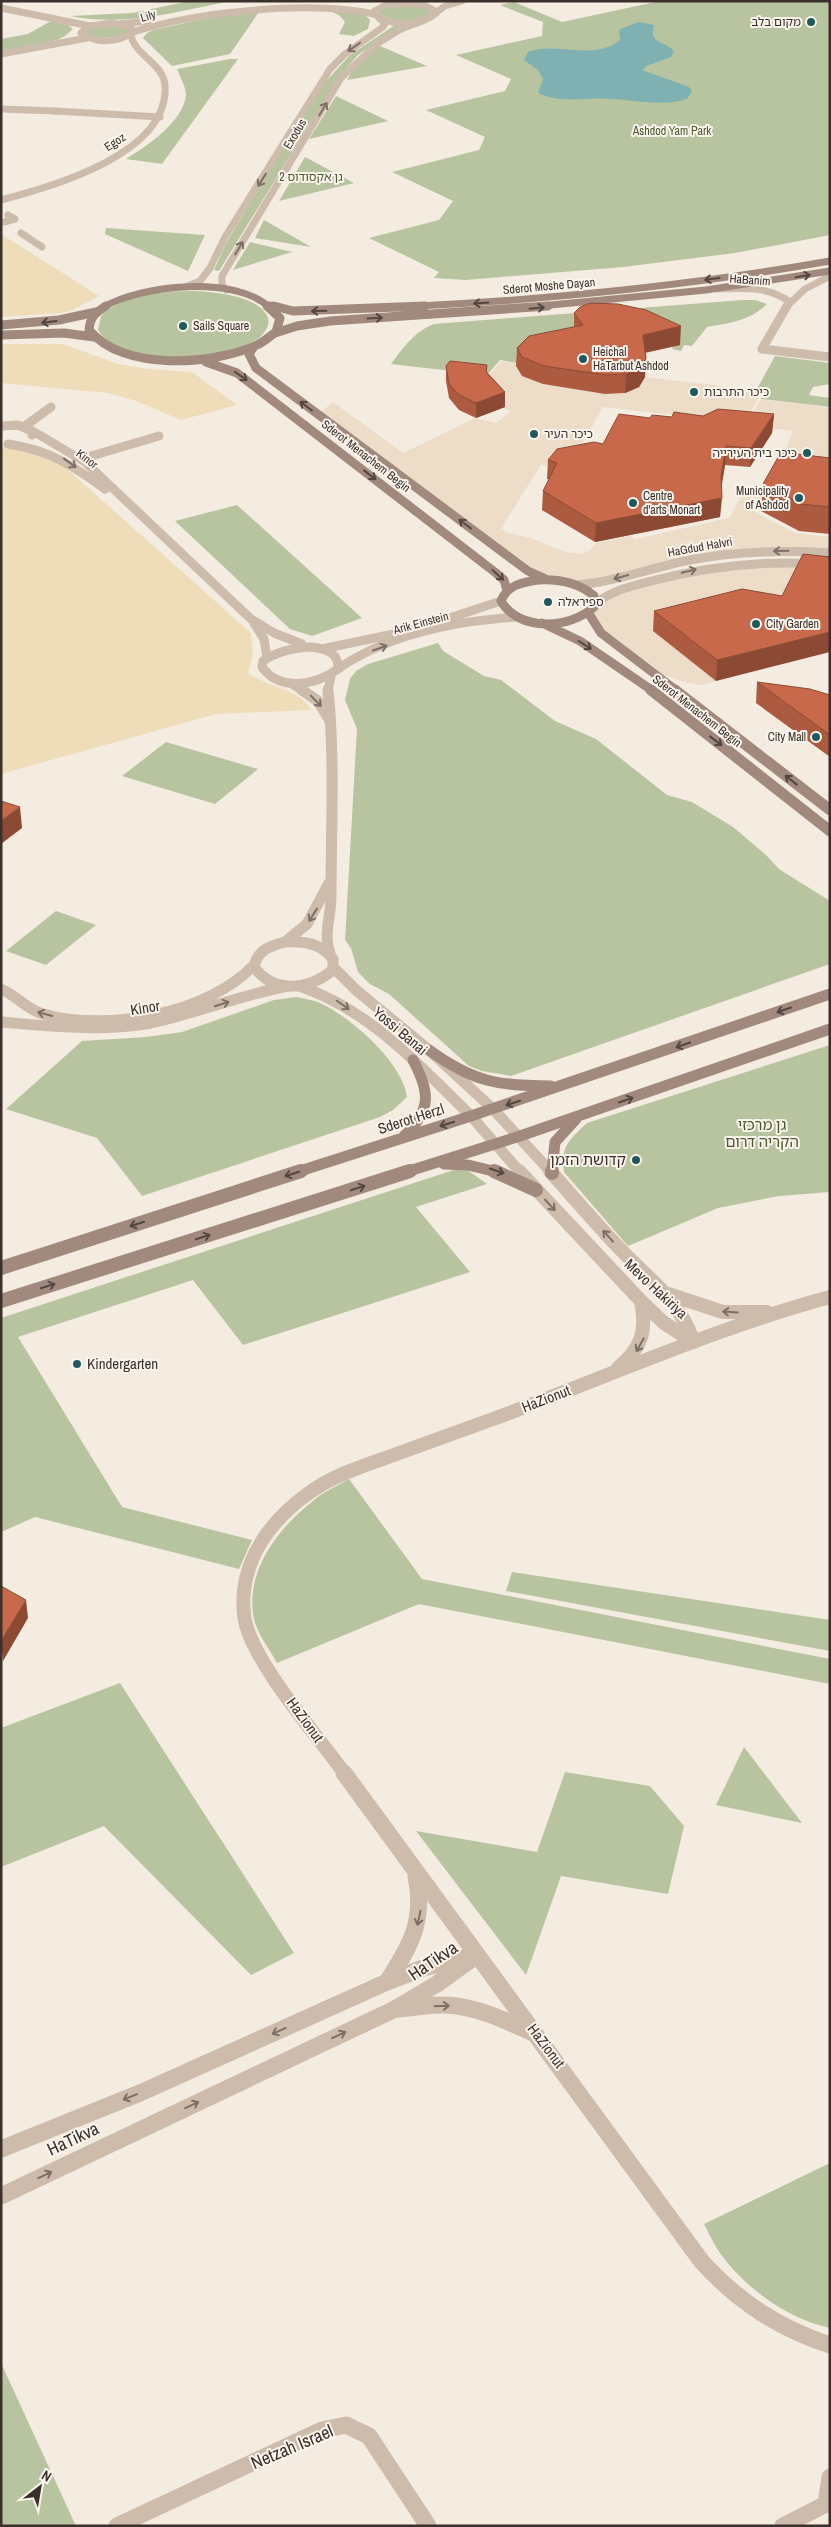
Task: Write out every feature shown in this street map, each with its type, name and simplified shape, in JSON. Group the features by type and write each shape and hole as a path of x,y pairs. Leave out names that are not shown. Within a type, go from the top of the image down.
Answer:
{"main road":[{"name":"Sderot Moshe Dayan","path":"96,312 105,306 132,295 185,287 226,290 243,294 269,306 293,311 335,310 574,296 713,279 830,261"},
{"name":"Sderot Moshe Dayan","path":"196,361 227,356 253,348 276,333 298,326 330,320 570,305 706,290 830,271"},
{"path":"269,306 277,314 280,324 276,333"},
{"path":"1,325 59,320 96,312"},
{"path":"94,337 89,325 96,312"},
{"path":"1,335 64,333 94,337 112,350 141,358 196,361"},
{"name":"Sderot Menachem Begin","path":"253,348 249,354 256,368 528,571 548,580"},
{"name":"Sderot Menachem Begin","path":"196,361 223,366 237,373 496,573 504,580 507,590"},
{"path":"548,580 576,585 592,594 595,605 589,614 568,622 542,623 517,617 505,610 501,601 507,590 524,582 548,580"},
{"name":"Sderot Menachem Begin","path":"589,614 601,632 830,810"},
{"name":"Sderot Menachem Begin","path":"542,623 580,641 633,676 830,831"},
{"name":"Sderot Herzl","path":"1,1268 493,1109 830,994"},
{"path":"1,1301 520,1136 830,1029"},
{"path":"428,1050 464,1073 481,1080 521,1086 561,1086"},
{"path":"398,1140 412,1129 426,1107 425,1085 413,1060"},
{"path":"552,1173 555,1142 580,1116"},
{"path":"431,1164 479,1166 516,1179 536,1190"}],"street":[{"path":"369,3 386,4 429,1"},
{"name":"Exodus","path":"226,290 222,285 222,276 341,78 354,62 373,47 406,26 431,18 441,8 462,1"},
{"name":"Lily","path":"105,40 132,34 150,26 247,6 277,3 349,5 368,9 376,16 395,22 425,20"},
{"path":"411,3 429,6 436,12"},
{"name":"Lily","path":"1,8 90,26 119,24 231,4"},
{"path":"376,16 375,9 386,4"},
{"name":"Exodus","path":"185,287 200,281 210,268 225,237 330,69 345,54 383,28 386,23 376,16"},
{"path":"1,108 160,117 165,101 165,83 155,62 139,50 130,39 132,34 131,28 119,24"},
{"path":"87,38 81,33 81,30 90,26"},
{"path":"1,54 87,38 105,40 139,50"},
{"name":"Egoz","path":"5,199 66,180 111,159 137,142 160,117"},
{"path":"1,194 5,199"},
{"path":"4,219 14,229"},
{"path":"21,233 42,247"},
{"path":"830,276 805,287 790,302 762,349 830,357"},
{"name":"HaBanim","path":"706,290 768,291 779,294 790,302"},
{"path":"28,428 51,408"},
{"path":"1,425 28,428 33,434 28,440 5,444"},
{"name":"Kinor","path":"28,428 81,459 251,619 284,638 311,647"},
{"path":"81,459 159,436"},
{"name":"Kinor","path":"5,444 36,448 66,460 140,516"},
{"name":"HaGdud HaIvri","path":"576,585 598,584 668,565 716,556 768,551 830,553"},
{"name":"HaGdud HaIvri","path":"595,605 603,598 626,588 710,566 758,562 830,565"},
{"name":"Arik Einstein","path":"322,649 368,641 430,624 501,601"},
{"name":"Arik Einstein","path":"287,682 309,683 334,673 361,655 386,645 462,625 517,617"},
{"name":"Kinor","path":"251,619 264,639 266,657 262,667 273,678 287,682"},
{"path":"266,657 278,650 311,647 322,649 338,658 340,664 328,687 332,731 331,907 326,943 333,959 334,967"},
{"path":"287,682 318,701 328,716 332,731"},
{"path":"285,942 307,924 316,912 330,879"},
{"path":"285,942 306,943 330,953"},
{"name":"Kinor","path":"1,989 13,994 36,1012 57,1017 108,1018 156,1013 188,1006 220,993 237,982 254,965 258,954 265,949 285,942"},
{"name":"Yossi Banai","path":"254,965 256,973 262,978 312,989 334,999 413,1060 471,1116"},
{"name":"Kinor","path":"1,1021 88,1028 147,1023 190,1014 264,991 319,981 327,976 334,967"},
{"name":"Yossi Banai","path":"334,967 356,990 428,1050 493,1109"},
{"path":"1,1021 17,1009 17,999"},
{"name":"Mevo Hakiriya","path":"493,1109 520,1136 622,1251 668,1294 686,1318 694,1342"},
{"name":"Mevo Hakiriya","path":"471,1116 536,1190 641,1301 664,1323 694,1342"},
{"path":"668,1294 704,1308 723,1312 779,1312"},
{"name":"HaZionut","path":"830,1297 779,1312 694,1342 608,1376 349,1471 317,1486 293,1503 258,1546 248,1570 243,1595 244,1617 255,1645 278,1683 414,1870 538,2035 702,2262 722,2285 746,2306 792,2332 830,2345"},
{"path":"608,1376 630,1358 644,1338 645,1318 641,1301"},
{"path":"387,1982 410,1947 421,1913 414,1870"},
{"name":"HaTikva","path":"1,2149 140,2093 387,1982 423,1968 477,1955"},
{"name":"HaTikva","path":"1,2196 393,2010 437,1984 477,1955"},
{"path":"393,2010 446,2005 468,2008 501,2018 538,2035"},
{"name":"Netzah Israel","path":"117,2526 322,2430 346,2426 369,2436 428,2526"},
{"path":"783,2526 828,2506 830,2477"}],"green space":[{"path":"190,1 230,1 131,19 90,19 70,16 132,13"},
{"name":"Ashdod Yam Park","path":"660,1 830,1 830,235 735,253 623,267 466,280 434,278 439,272 369,238 439,220 453,201 392,172 479,150 485,137 426,110 505,91 511,79 456,55 542,36 543,22 500,5 514,2 562,22"},
{"path":"416,5 431,12 420,19 413,20 398,20 379,14 381,9"},
{"path":"263,6 230,54 172,66 143,38 153,30"},
{"path":"327,9 364,14 370,20 368,29 354,36 339,34 345,22 340,16"},
{"path":"51,21 68,25 73,29 57,40 1,52 1,39 28,34"},
{"path":"102,25 128,29 130,31 119,37 91,37 85,31"},
{"path":"395,25 401,25 358,55 338,78 219,271 214,270 226,243 319,89 350,55"},
{"path":"380,46 427,66 347,80 356,64"},
{"path":"238,59 162,164 126,159 144,148 163,132 179,114 184,105 186,92 177,69"},
{"path":"336,96 388,121 309,139"},
{"name":"גן אקסודוס 2","path":"305,157 354,183 279,201"},
{"path":"264,220 311,247 255,238"},
{"path":"106,228 205,235 188,271 105,234"},
{"path":"250,242 292,252 233,270"},
{"name":"Sails Square","path":"196,291 225,294 247,300 263,311 268,318 266,329 259,338 244,346 200,356 175,358 150,356 128,351 110,343 98,330 101,316 121,302 158,293"},
{"path":"755,300 767,304 747,318 707,327 692,346 684,345 681,351 672,349 676,342 571,330 517,363 500,360 487,375 391,364 415,336 434,324"},
{"path":"775,356 830,363 830,384 813,387 809,395 830,398 830,407 761,399 765,390 757,389"},
{"path":"237,505 362,618 312,636 290,629 175,521"},
{"path":"438,643 443,651 484,676 501,680 555,721 596,739 667,795 692,802 733,827 766,855 779,869 830,901 830,964 511,1076 482,1071 469,1066 389,994 370,984 358,972 351,948 345,940 357,729 345,700 350,679 356,671 368,664"},
{"path":"166,742 258,769 215,804 122,776"},
{"path":"56,911 96,925 46,965 6,951"},
{"path":"297,997 312,1000 332,1010 374,1042 396,1070 407,1097 393,1110 380,1117 142,1196 97,1138 6,1109 82,1041 146,1037 182,1032 274,1000"},
{"name":"גן מרכזי הקריה דרום","path":"830,1045 830,1192 779,1196 718,1208 628,1246 564,1172 563,1156 567,1144 587,1123"},
{"path":"463,1167 487,1184 416,1207 470,1272 243,1345 193,1280 18,1337 122,1507 252,1540 239,1569 35,1517 1,1532 1,1318"},
{"path":"349,1479 422,1579 830,1659 830,1684 419,1604 277,1663 261,1636 254,1619 252,1602 259,1568 276,1538 300,1512 321,1495"},
{"path":"512,1572 830,1620 830,1651 506,1591"},
{"path":"120,1683 294,1953 251,1975 104,1826 1,1867 1,1728"},
{"path":"744,1747 802,1823 716,1805"},
{"path":"565,1772 650,1786 684,1826 668,1894 561,1876 526,1975 416,1831 537,1852"},
{"path":"830,2163 830,2328 800,2318 770,2302 757,2292 744,2281 723,2257 704,2224"},
{"path":"1,2363 76,2526 1,2526"}],"sand":[{"path":"1,234 99,296 72,310 61,313 1,317"},
{"path":"1,344 63,344 118,364 148,369 192,372 237,405 181,420 136,401 108,393 1,383"},
{"path":"1,447 18,449 58,461 251,633 253,654 248,673 299,697 312,710 216,714 1,774"}],"shaded area":[{"path":"501,361 519,364 543,384 605,394 625,393 639,387 645,377 762,391 745,423 603,407 574,457 556,467 541,465 501,528 508,533 531,538 565,552 581,554 589,551 597,543 630,536 636,539 729,518 743,493 762,496 755,512 795,533 830,537 830,553 754,552 588,584 528,571 321,417 322,411 333,402 403,453 475,418 496,423 511,411 502,408 506,406 500,402 486,379"},
{"name":"כיכר בית העירייה","path":"761,399 830,408 830,482 775,476 793,431 746,425"},
{"path":"804,563 801,573 716,681 702,685 688,683 652,671 601,633 589,614 598,601 697,569"}],"water":[{"path":"638,22 654,25 655,39 674,51 671,57 646,66 642,70 689,87 692,91 687,99 659,103 601,99 564,99 538,93 543,79 538,70 524,60 528,52 539,49 598,50 620,40 619,30"}],"building":[{"name":"Heichal HaTarbut Ashdod","path":"590,303 618,304 646,310 681,326 643,335 646,358 640,369 626,374 606,375 544,366 522,357 517,348 529,336 583,325 574,313 580,307"},
{"path":"450,361 487,365 486,372 505,392 476,403 459,395 449,384 446,366"},
{"path":"718,409 774,414 751,448 726,446 721,477 722,498 596,523 543,491 557,463 548,460 557,449 594,442 603,444 619,414 650,418 652,415 672,417 674,412 703,416"},
{"path":"781,452 830,458 830,507 801,504 763,484"},
{"name":"City Garden","path":"803,554 830,557 830,632 717,660 654,611 742,589 782,596"},
{"path":"757,682 810,689 830,695 830,735"},
{"path":"1,801 20,807 1,821"},
{"path":"1,1586 26,1600 1,1641"}],"place":[{"name":"מקום בלב","path":"811,22"},
{"name":"Sails Square","path":"183,326"},
{"name":"Heichal HaTarbut Ashdod","path":"583,359"},
{"name":"כיכר התרבות","path":"694,392"},
{"name":"כיכר העיר","path":"534,434"},
{"name":"כיכר בית העירייה","path":"807,453"},
{"name":"Municipality of Ashdod","path":"799,498"},
{"name":"Centre d'arts Monart","path":"633,503"},
{"name":"ספיראלה","path":"548,602"},
{"name":"City Garden","path":"756,624"},
{"name":"City Mall","path":"816,737"},
{"name":"קדושת הזמן","path":"636,1160"},
{"name":"Kindergarten","path":"77,1364"}]}
